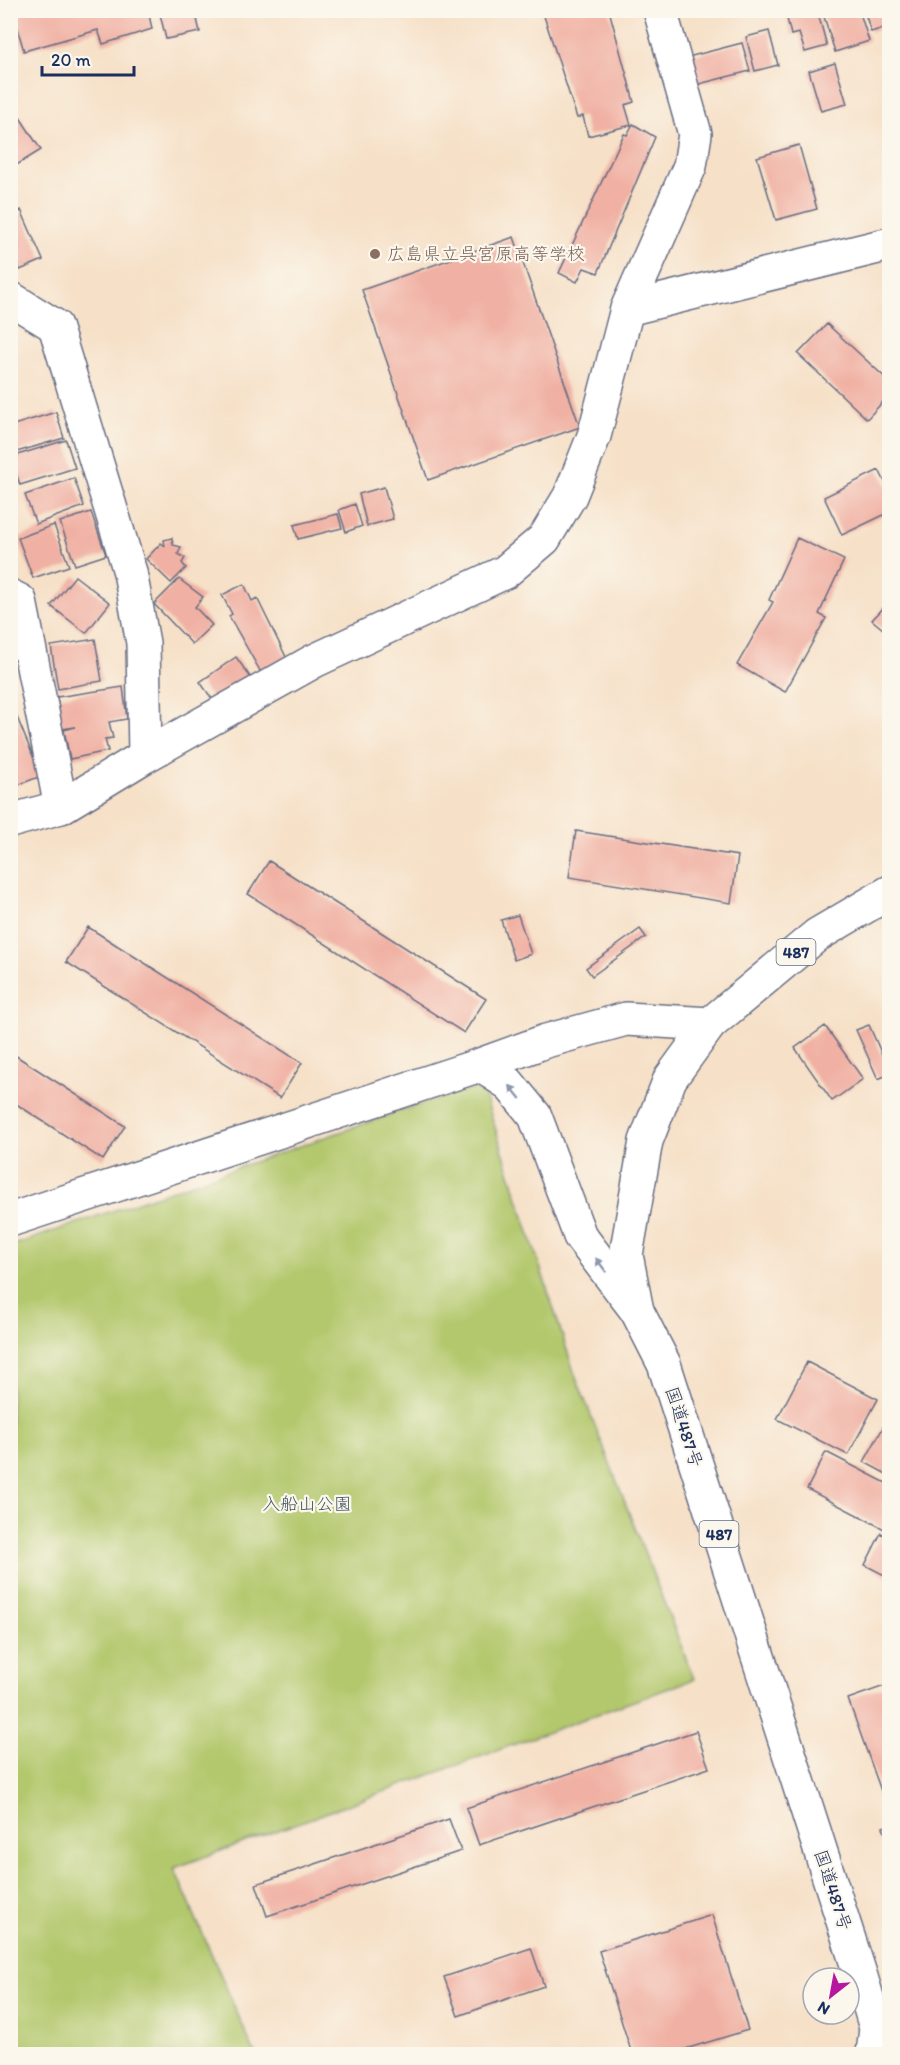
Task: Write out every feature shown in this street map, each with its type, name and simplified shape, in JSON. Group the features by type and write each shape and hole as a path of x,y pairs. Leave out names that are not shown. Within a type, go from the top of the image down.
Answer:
{"main road":[{"path":"10,821 61,807 145,756 314,661 505,572 544,539 570,496 594,436 627,309 690,166 695,134 660,10"},
{"path":"627,309 890,244"},
{"path":"10,298 55,326 130,572 143,644 145,756"},
{"path":"14,590 61,807"},
{"name":"国道487号","path":"873,2055 876,2028 857,1965 664,1364 637,1311 626,1255 646,1141 670,1079 710,1024 817,935 890,892"},
{"path":"10,1221 546,1041 626,1019 710,1024"},
{"path":"480,1065 508,1083 535,1116 580,1236 637,1311"}],"green space":[{"name":"入船山公園","path":"482,1087 574,1372 694,1679 174,1868 255,2054 11,2054 11,1246 424,1103"}],"building":[{"path":"12,10 148,10 152,29 103,44 98,30 24,51"},
{"path":"159,10 195,10 200,32 166,39"},
{"path":"542,10 609,10 634,102 625,105 631,125 588,136 583,116 577,118"},
{"path":"785,10 817,10 827,46 805,52 799,33 791,35"},
{"path":"822,10 859,10 869,41 835,52"},
{"path":"864,10 890,10 890,26 871,32"},
{"path":"769,31 778,65 755,71 746,37"},
{"path":"742,43 750,71 691,86 684,58"},
{"path":"835,63 847,104 821,111 809,71"},
{"path":"10,102 41,150 15,166 10,160"},
{"path":"633,124 655,137 598,273 584,268 577,282 559,273 624,134 627,135"},
{"path":"799,145 817,209 776,220 757,157"},
{"path":"21,210 43,260 20,270 10,248 10,215"},
{"path":"514,237 580,427 428,480 362,290"},
{"path":"827,324 890,382 890,394 867,419 798,354"},
{"path":"56,412 64,438 10,454 10,426"},
{"path":"66,440 75,468 20,485 11,457"},
{"path":"879,470 890,492 890,512 842,535 824,497"},
{"path":"74,478 84,506 36,524 25,495"},
{"path":"384,487 393,519 367,526 359,494"},
{"path":"355,504 362,526 346,532 339,510"},
{"path":"91,512 106,555 75,565 60,522"},
{"path":"338,514 342,528 298,539 294,525"},
{"path":"54,525 69,566 33,578 18,538"},
{"path":"172,538 173,545 181,547 178,554 185,558 182,563 186,568 171,583 146,559 161,543 165,546 164,540"},
{"path":"797,538 844,560 819,614 826,618 785,692 737,665 773,602 769,600"},
{"path":"75,576 110,603 86,633 51,606"},
{"path":"179,579 203,597 195,607 212,625 192,644 154,604"},
{"path":"244,584 252,601 257,598 288,661 263,676 229,616 232,614 222,595"},
{"path":"890,601 890,635 872,620"},
{"path":"95,639 102,681 58,689 51,646"},
{"path":"236,657 253,681 217,706 200,682"},
{"path":"123,687 127,719 109,722 113,738 105,739 108,751 70,759 64,730 75,727 62,729 57,697"},
{"path":"10,700 41,776 10,788"},
{"path":"576,831 738,856 731,903 569,877"},
{"path":"269,861 486,999 464,1033 248,894"},
{"path":"518,915 531,954 514,960 501,920"},
{"path":"88,927 302,1063 280,1098 66,962"},
{"path":"640,929 646,937 592,976 586,968"},
{"path":"869,1025 890,1073 878,1079 856,1030"},
{"path":"825,1026 863,1079 832,1101 795,1048"},
{"path":"10,1052 125,1126 103,1160 10,1100"},
{"path":"807,1362 878,1399 848,1455 777,1419"},
{"path":"890,1415 890,1476 864,1462"},
{"path":"826,1452 890,1485 890,1532 807,1489"},
{"path":"881,1533 890,1538 890,1578 865,1565"},
{"path":"890,1684 890,1813 889,1813 848,1699"},
{"path":"696,1731 709,1768 479,1845 466,1808"},
{"path":"449,1819 461,1851 267,1916 256,1884"},
{"path":"890,1825 890,1844 889,1844 883,1827"},
{"path":"712,1915 748,2030 669,2054 632,2054 599,1951"},
{"path":"531,1948 544,1986 458,2016 444,1977"}],"place":[{"name":"広島県立呉宮原高等学校","path":"375,254"}]}
